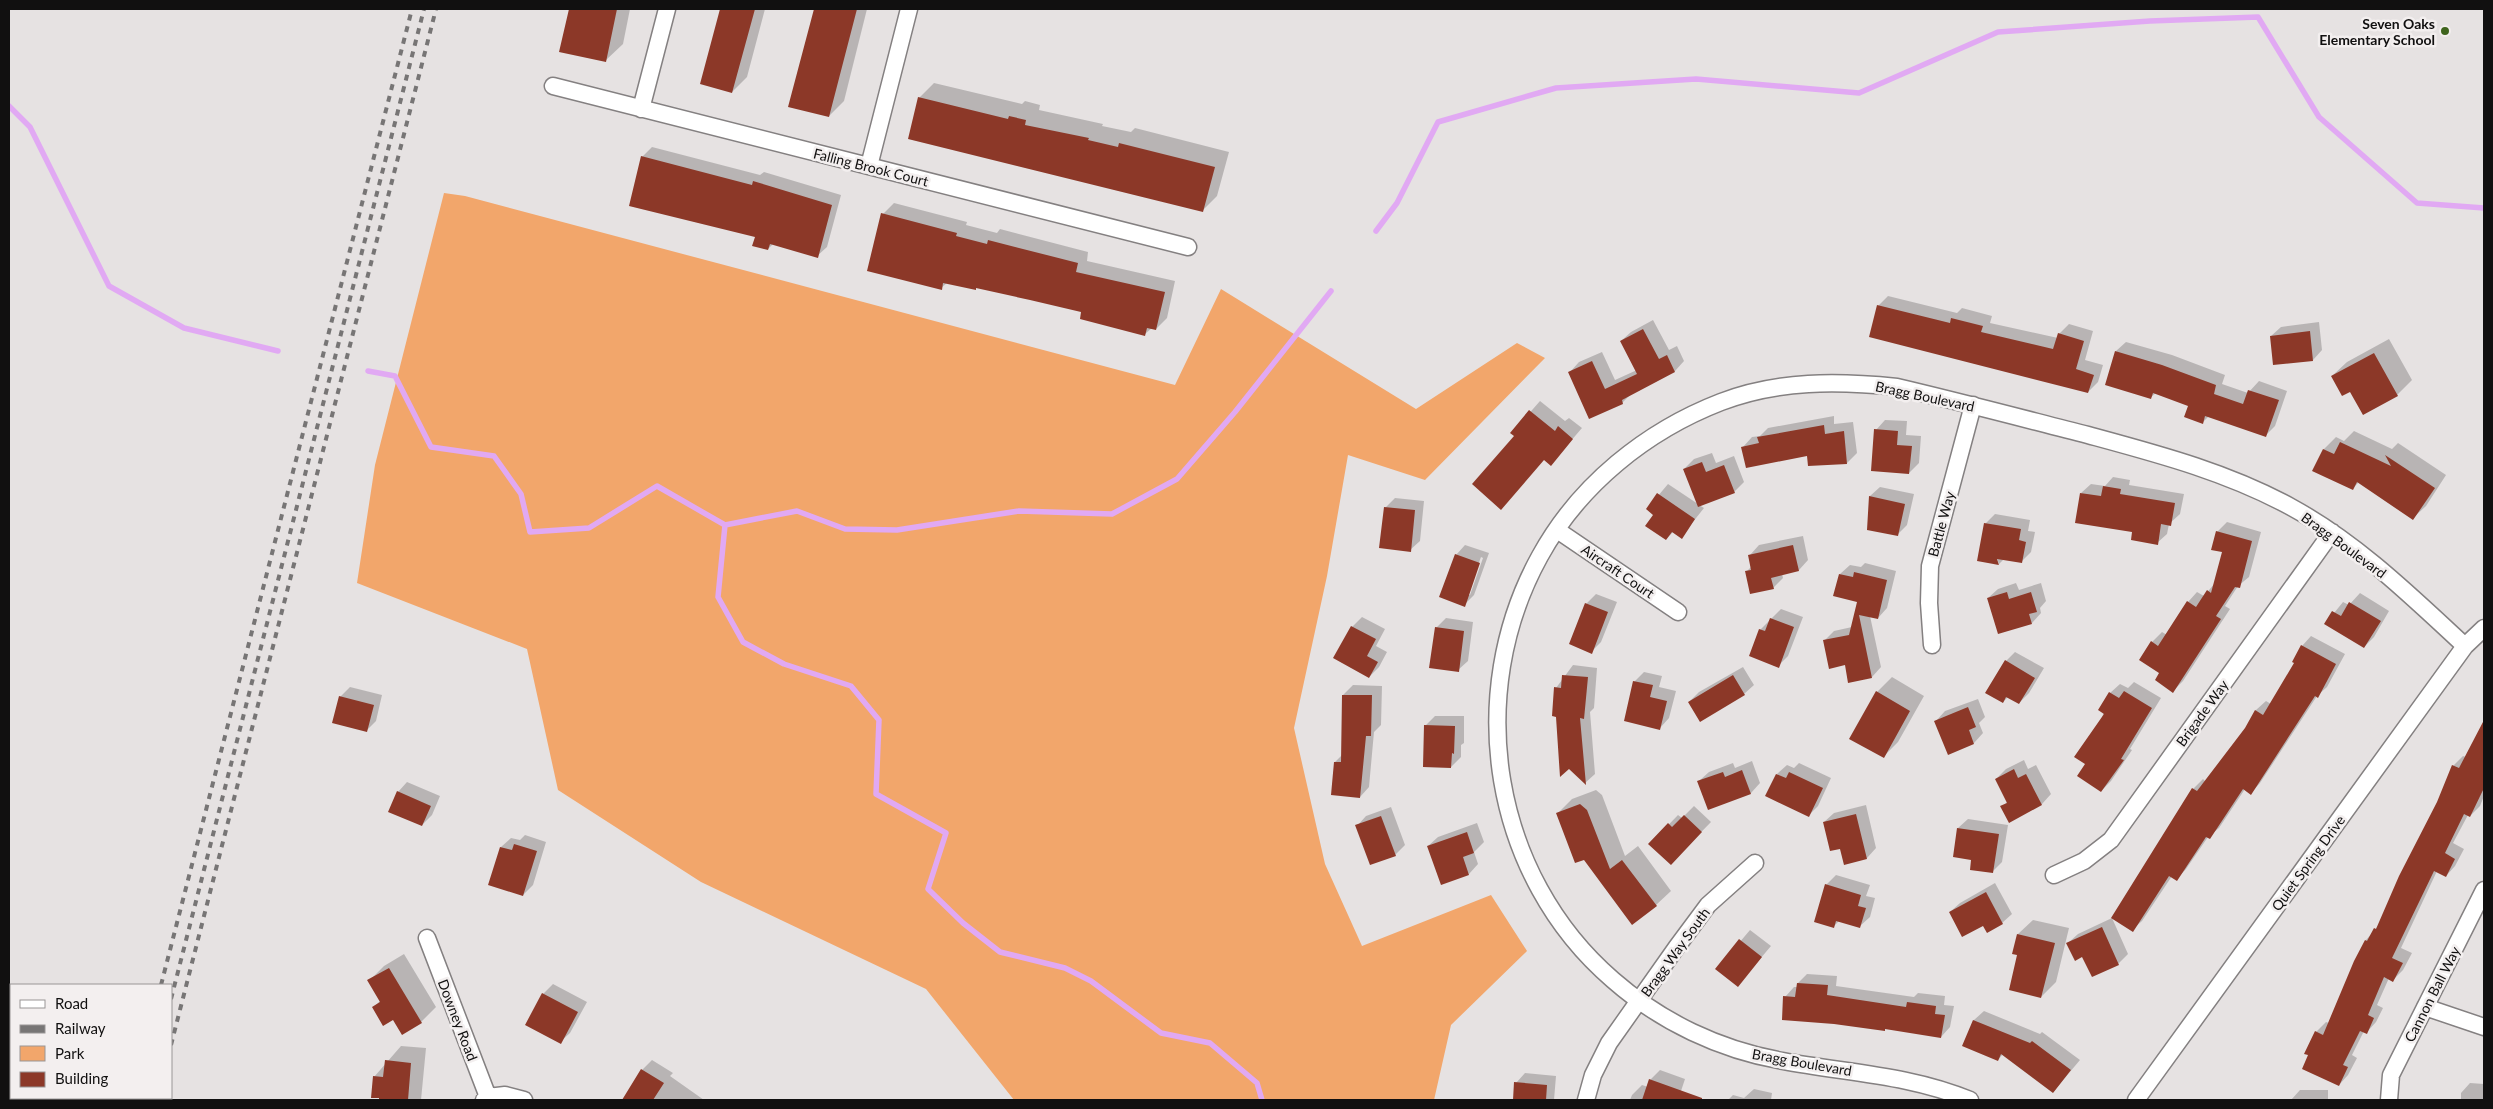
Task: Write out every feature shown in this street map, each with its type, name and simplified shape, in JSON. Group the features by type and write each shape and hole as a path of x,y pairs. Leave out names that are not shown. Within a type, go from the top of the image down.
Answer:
{"street":[{"path":"641,108 667,9"},
{"path":"869,166 908,9"},
{"name":"Falling Brook Court","path":"553,86 1188,247"},
{"name":"Bragg Boulevard","path":"1970,1100 1946,1090 1903,1078 1782,1061 1734,1050 1691,1033 1639,1001 1612,980 1586,954 1548,906 1522,854 1511,823 1502,787 1497,751 1496,716 1499,680 1508,638 1521,597 1540,555 1578,502 1631,452 1685,418 1724,401 1765,390 1804,383 1851,382 1897,387 1973,405 2173,458 2224,475 2292,507 2332,532 2400,587 2465,646"},
{"name":"Battle Way","path":"1932,646 1929,603 1930,566 1973,405"},
{"name":"Aircraft Court","path":"1557,530 1678,612"},
{"name":"Brigade Way","path":"2054,875 2084,861 2111,840 2332,532"},
{"name":"Quiet Spring Drive","path":"2136,1100 2465,646 2484,628"},
{"name":"Bragg Way South","path":"1586,1100 1593,1075 1609,1043 1639,1001 1708,905 1755,864"},
{"name":"Cannon Ball Way","path":"2389,1100 2391,1075 2484,890"},
{"name":"Downey Road","path":"427,938 486,1099"},
{"path":"2425,1007 2484,1027"},
{"path":"486,1099 505,1095 524,1100"}],"green space":[{"path":"444,193 465,196 1175,385 1221,289 1416,409 1517,343 1545,358 1425,480 1348,455 1327,576 1294,728 1325,864 1362,946 1491,895 1527,951 1451,1025 1434,1100 1014,1100 926,989 701,882 558,790 527,649 357,583 375,465"}],"building":[{"path":"569,9 617,9 606,62 559,52"},
{"path":"720,9 755,9 732,93 700,84"},
{"path":"814,9 857,9 829,117 788,107"},
{"path":"918,97 1008,119 1009,116 1026,120 1025,125 1089,138 1088,140 1118,147 1119,143 1215,167 1203,212 908,139"},
{"path":"641,156 752,185 753,181 832,205 818,258 770,244 768,250 752,246 755,237 629,206"},
{"path":"881,213 957,233 956,236 987,244 988,240 1078,263 1076,272 1165,292 1156,330 1147,328 1145,336 1080,319 1081,312 1030,300 943,283 942,290 867,271"},
{"path":"1877,305 1950,323 1951,318 1983,326 1981,332 2053,349 2058,333 2084,341 2076,369 2094,375 2088,393 1869,337"},
{"path":"1643,329 1659,359 1667,355 1675,372 1622,400 1623,404 1589,419 1568,372 1592,361 1605,389 1637,374 1620,341"},
{"path":"2310,331 2313,361 2273,365 2270,336"},
{"path":"2115,351 2162,365 2216,385 2214,394 2243,404 2248,390 2279,400 2266,437 2205,416 2203,424 2184,417 2188,406 2153,393 2151,399 2105,385"},
{"path":"2374,353 2398,396 2363,415 2350,392 2342,396 2331,376"},
{"path":"1529,410 1555,431 1558,426 1573,439 1551,466 1544,460 1501,510 1472,484 1514,436 1510,433"},
{"path":"1824,425 1825,434 1844,431 1847,464 1808,466 1807,456 1746,468 1741,447 1759,443 1757,437"},
{"path":"1874,429 1898,431 1897,445 1912,446 1909,474 1871,471"},
{"path":"2340,442 2391,466 2385,455 2435,488 2413,520 2357,482 2353,490 2312,471 2323,449 2334,454"},
{"path":"1702,462 1706,472 1724,465 1735,493 1698,507 1683,469"},
{"path":"2103,486 2121,489 2120,494 2175,503 2171,526 2161,524 2158,545 2131,540 2132,532 2075,523 2080,493 2101,496"},
{"path":"1657,493 1695,519 1682,539 1672,532 1666,540 1645,526 1653,515 1646,509"},
{"path":"1869,496 1905,504 1898,536 1867,530"},
{"path":"1384,507 1415,510 1411,552 1379,548"},
{"path":"1984,523 2021,529 2019,540 2026,542 2022,563 1997,559 1999,565 1977,561"},
{"path":"2216,531 2252,541 2240,588 2235,587 2216,616 2221,619 2173,693 2155,680 2159,673 2139,660 2151,641 2158,646 2187,601 2196,607 2207,590 2211,593 2222,552 2211,550"},
{"path":"1793,545 1799,571 1771,578 1774,589 1750,594 1745,571 1751,570 1748,555"},
{"path":"1455,554 1480,563 1465,607 1439,597"},
{"path":"1854,572 1887,580 1878,619 1859,615 1872,678 1848,683 1845,665 1829,669 1823,640 1849,635 1857,602 1833,596 1839,574 1853,577"},
{"path":"2007,592 2009,599 2031,592 2037,612 2029,614 2032,624 1998,634 1987,598"},
{"path":"2349,602 2381,621 2364,648 2324,624 2332,611 2341,616"},
{"path":"1585,603 1608,612 1592,654 1569,644"},
{"path":"1770,618 1794,627 1779,668 1749,656 1759,629 1765,631"},
{"path":"1351,626 1376,639 1367,656 1378,662 1369,678 1333,658"},
{"path":"1435,627 1464,631 1459,672 1429,668"},
{"path":"2301,645 2336,664 2318,698 2315,696 2251,795 2243,789 2210,839 2206,837 2177,881 2169,876 2133,932 2111,918 2192,788 2197,791 2245,728 2255,710 2263,715 2294,663 2292,662"},
{"path":"2005,660 2035,678 2019,704 2006,697 2003,703 1985,693"},
{"path":"1562,675 1588,677 1584,719 1580,718 1586,785 1569,769 1560,777 1556,717 1552,716 1554,687 1561,688"},
{"path":"1733,675 1745,695 1700,722 1688,702"},
{"path":"1633,681 1653,685 1650,697 1667,701 1660,730 1624,721"},
{"path":"1876,691 1910,711 1884,758 1849,739"},
{"path":"2124,691 2152,708 2121,759 2124,760 2101,792 2077,776 2085,764 2074,757 2104,714 2098,710 2109,692 2119,698"},
{"path":"1342,695 1372,695 1371,736 1366,736 1360,798 1331,795 1334,762 1341,762"},
{"path":"339,696 374,705 367,732 332,723"},
{"path":"1968,707 1976,727 1969,730 1974,744 1948,755 1934,721"},
{"path":"2484,720 2484,788 2470,817 2464,814 2445,853 2455,859 2446,877 2434,871 2392,958 2403,963 2393,982 2384,977 2368,1015 2374,1018 2367,1034 2360,1031 2343,1065 2348,1067 2339,1086 2302,1069 2308,1055 2304,1054 2315,1031 2323,1035 2354,961 2365,940 2367,941 2374,928 2376,929 2399,876 2437,802 2452,765 2459,768"},
{"path":"1424,725 1455,726 1454,754 1452,753 1451,768 1423,767"},
{"path":"2014,769 2018,778 2026,774 2042,805 2009,823 2000,806 2007,803 1995,779"},
{"path":"1742,770 1751,794 1708,810 1697,781 1723,772 1725,777"},
{"path":"1789,772 1823,788 1809,817 1765,796 1776,774 1786,778"},
{"path":"397,791 431,806 422,826 388,812"},
{"path":"1580,804 1587,810 1610,869 1622,860 1657,906 1632,925 1584,860 1575,863 1556,813"},
{"path":"1856,814 1867,859 1844,865 1840,849 1830,851 1823,822"},
{"path":"1684,815 1702,832 1671,865 1648,844 1668,823 1672,827"},
{"path":"1381,816 1396,856 1370,865 1355,825"},
{"path":"1957,828 1999,834 1993,873 1970,870 1971,860 1953,857"},
{"path":"1467,832 1474,853 1463,857 1469,875 1441,885 1427,846"},
{"path":"514,844 537,851 523,896 488,885 500,847 512,850"},
{"path":"1825,884 1861,895 1858,906 1866,908 1860,928 1836,921 1834,928 1814,922"},
{"path":"1986,892 2003,924 1987,933 1983,926 1962,937 1949,912"},
{"path":"2102,927 2119,965 2092,977 2082,957 2075,961 2066,943"},
{"path":"2017,934 2055,943 2041,998 2009,990 2017,955 2012,954"},
{"path":"1739,939 1762,957 1738,987 1715,969"},
{"path":"389,968 422,1023 402,1035 393,1020 383,1026 372,1007 380,1002 367,980"},
{"path":"1797,983 1828,985 1827,995 1906,1007 1907,1002 1936,1006 1935,1014 1945,1015 1941,1038 1885,1029 1885,1031 1834,1024 1782,1020 1783,996 1795,997"},
{"path":"542,993 578,1012 561,1044 525,1025"},
{"path":"1973,1020 2030,1043 2032,1041 2071,1070 2053,1093 2001,1054 1998,1061 1962,1046"},
{"path":"385,1060 411,1063 408,1100 379,1100 379,1098 371,1098 373,1076 383,1077"},
{"path":"641,1069 664,1083 653,1100 622,1100"},
{"path":"1649,1079 1702,1098 1702,1100 1642,1100"},
{"path":"1514,1082 1547,1085 1546,1100 1513,1100"}],"waterway":[{"path":"1376,231 1397,203 1438,122 1556,88 1696,79 1859,93 1998,32 2150,21 2258,17 2319,117 2417,203 2484,208"},
{"path":"9,106 30,127 109,286 184,328 278,351"},
{"path":"368,371 395,376 431,447 494,456 521,494 530,532 589,528 657,486 725,525 797,511 845,529 897,530 1019,511 1112,514 1177,479 1235,412 1331,291"},
{"path":"725,525 718,597 743,642 784,664 851,686 879,720 876,794 946,833 928,889 963,923 1000,952 1065,968 1091,981 1161,1033 1210,1043 1257,1083 1262,1100"}],"railway":[{"path":"161,984 412,9"},
{"path":"172,995 424,9"},
{"path":"172,1041 436,9"}],"place":[{"name":"Seven Oaks Elementary School","path":"2445,31"}]}
